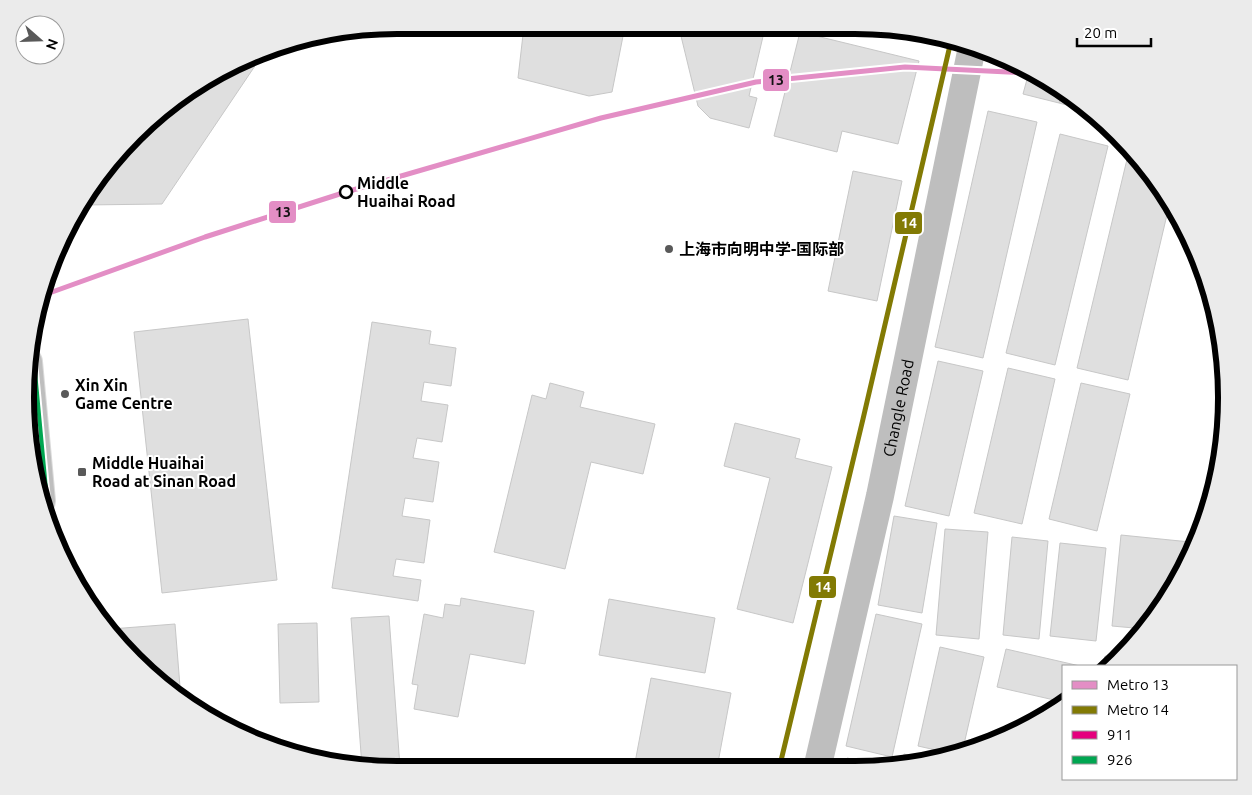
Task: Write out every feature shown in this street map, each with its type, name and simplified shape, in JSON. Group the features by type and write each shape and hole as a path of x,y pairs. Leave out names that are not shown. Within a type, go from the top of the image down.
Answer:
{"street":[{"name":"Changle Road","path":"819,761 880,496 971,53"}],"building":[{"path":"523,34 623,34 612,92 589,96 518,78"},
{"path":"673,34 764,34 749,96 757,98 749,128 710,118 698,106 681,36"},
{"path":"800,34 808,34 919,61 898,144 842,131 837,152 774,136"},
{"path":"258,61 162,204 89,205 124,158 158,124 195,95"},
{"path":"1027,78 1061,98 1059,103 1023,94"},
{"path":"1061,98 1073,107 1059,103"},
{"path":"988,111 1037,122 983,358 935,347"},
{"path":"1060,134 1108,146 1055,365 1006,353"},
{"path":"1127,157 1157,195 1168,212 1128,380 1077,368"},
{"path":"853,171 902,181 877,301 828,291"},
{"path":"248,319 277,580 162,593 134,332"},
{"path":"372,322 431,331 429,344 456,348 451,386 424,382 421,401 448,405 442,442 417,438 413,458 439,462 433,502 405,498 402,516 430,520 424,563 396,559 393,576 421,580 418,601 332,588"},
{"path":"938,361 983,371 949,516 905,506"},
{"path":"1008,368 1055,379 1022,524 974,513"},
{"path":"550,383 584,392 580,407 655,424 643,474 591,462 565,569 494,552 532,395 546,399"},
{"path":"1081,383 1130,394 1097,531 1049,519"},
{"path":"735,423 800,439 795,458 832,467 793,623 737,609 770,478 724,466"},
{"path":"894,516 937,523 922,613 878,605"},
{"path":"945,529 988,532 979,639 936,635"},
{"path":"1121,535 1189,542 1170,579 1135,628 1112,626"},
{"path":"1012,537 1048,541 1039,639 1003,635"},
{"path":"1060,543 1106,548 1096,641 1050,636"},
{"path":"461,598 534,611 525,664 470,654 458,717 414,709 418,685 412,684 424,614 443,618 445,604 460,606"},
{"path":"609,599 715,618 705,673 599,655"},
{"path":"876,614 922,624 892,757 846,746"},
{"path":"389,616 400,761 361,759 351,618"},
{"path":"317,623 319,702 280,703 278,624"},
{"path":"175,624 180,689 140,655 117,629"},
{"path":"940,647 984,657 964,744 940,751 918,746"},
{"path":"1006,649 1076,665 1062,665 1062,696 1056,700 997,687"},
{"path":"1105,656 1110,657 1104,662"},
{"path":"651,678 731,693 718,761 635,761"},
{"path":"904,754 912,756 903,758"},
{"path":"847,758 861,761 854,761 846,761"}],"metro line":[{"name":"14","path":"781,761 950,46"},
{"name":"13","path":"49,293 205,237 346,192 601,118 756,82 905,67 1018,72"}],"transit line":[{"name":"926","path":"35,373 46,493"}],"place":[{"name":"Middle Huaihai Road","path":"346,192"},
{"name":"上海市向明中学-国际部","path":"669,249"},
{"name":"Xin Xin Game Centre","path":"65,394"},
{"name":"Middle Huaihai Road at Sinan Road","path":"82,472"}]}
